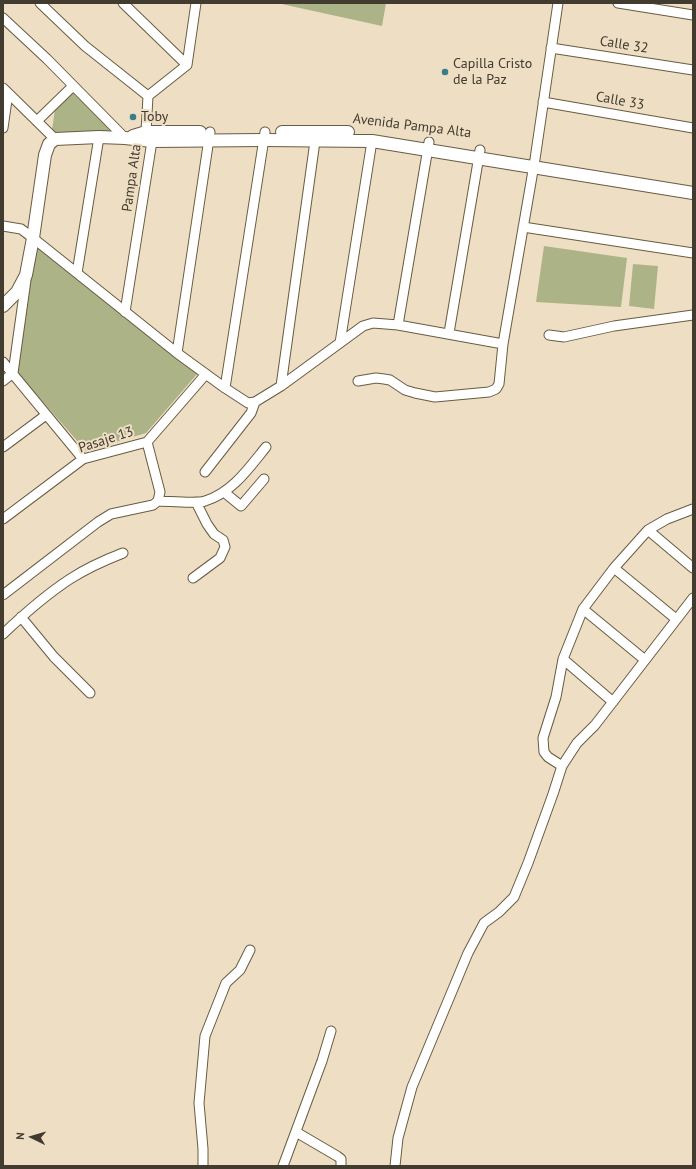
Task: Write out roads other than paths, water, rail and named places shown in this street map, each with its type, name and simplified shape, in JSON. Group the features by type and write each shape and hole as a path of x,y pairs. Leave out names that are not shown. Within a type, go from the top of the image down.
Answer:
{"street":[{"path":"40,3 85,46 148,96 187,65 196,3"},
{"path":"123,3 187,65"},
{"path":"358,381 384,378 410,392 435,397 489,392 496,389 499,384 503,344 534,163 558,3"},
{"path":"618,3 693,15"},
{"path":"3,18 47,59 125,138"},
{"name":"Calle 32","path":"551,48 693,70"},
{"path":"37,121 73,86"},
{"path":"3,381 13,373 26,275 45,155 49,144 55,139 5,90"},
{"path":"3,128 5,90"},
{"name":"Pampa Alta","path":"125,312 149,137 148,96"},
{"name":"Calle 33","path":"543,102 693,128"},
{"name":"Avenida Pampa Alta","path":"55,139 99,137 316,136 373,134 428,146 534,163 693,193"},
{"path":"177,353 209,136"},
{"path":"225,388 264,136"},
{"path":"281,386 316,136"},
{"name":"Avenida Pampa Alta","path":"316,136 428,146"},
{"path":"77,273 99,137"},
{"path":"340,343 372,141"},
{"path":"398,325 428,146"},
{"path":"449,333 479,154"},
{"name":"Avenida Pampa Alta","path":"534,163 693,185"},
{"path":"3,226 21,229 177,353 248,403 255,402 281,386 363,326 373,323 398,325 449,333 503,344"},
{"path":"522,227 693,253"},
{"path":"3,306 17,292 26,275"},
{"path":"549,335 564,337 614,326 693,315"},
{"path":"3,362 84,459"},
{"name":"Pasaje 13","path":"3,519 84,459 147,442 206,374"},
{"path":"204,472 251,413 255,402"},
{"path":"3,447 46,415"},
{"path":"3,594 98,522 111,514 154,505 158,501 160,492 147,442"},
{"path":"158,501 204,502 224,492 243,476 266,447"},
{"path":"224,492 241,506 264,479"},
{"path":"193,578 220,558 226,547 223,540 214,534 206,524 196,502"},
{"path":"562,766 548,757 544,752 543,738 556,696 564,660 582,609 614,568 648,530 667,519 693,509"},
{"path":"648,530 693,568"},
{"path":"3,634 21,617 70,579 97,564 123,553"},
{"path":"614,568 676,619"},
{"path":"394,1166 398,1138 412,1087 468,953 484,924 514,897 528,863 562,766 577,742 595,725 693,598"},
{"path":"582,609 645,660"},
{"path":"21,617 54,657 90,693"},
{"path":"564,660 613,702"},
{"path":"203,1166 199,1103 205,1036 226,983 240,970 250,950"},
{"path":"283,1166 322,1061 331,1031"},
{"path":"296,1132 341,1159 341,1166"}],"place":[{"name":"Capilla Cristo de la Paz","path":"445,72"},
{"name":"Toby","path":"133,117"}]}
